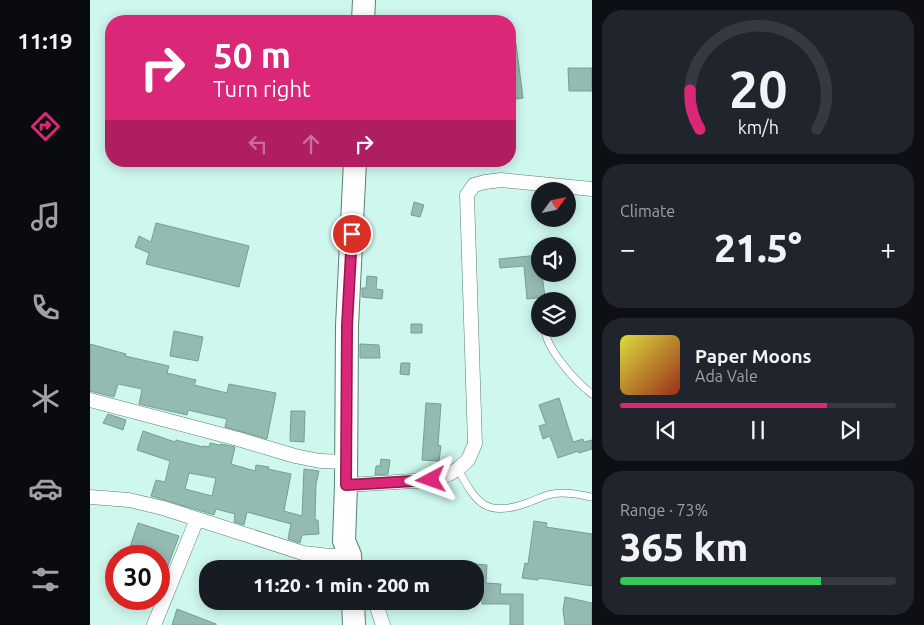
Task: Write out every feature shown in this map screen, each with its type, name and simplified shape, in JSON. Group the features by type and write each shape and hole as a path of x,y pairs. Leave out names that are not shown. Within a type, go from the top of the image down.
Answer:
{"main road":[{"path":"363,15 364,0"},
{"path":"351,558 346,485 347,326 356,167"},
{"path":"353,610 354,625"}],"street":[{"path":"346,485 431,480 458,469 468,460 475,444 467,195 474,185 501,180 592,189"},
{"path":"90,400 295,456 320,461 346,462"},
{"path":"90,497 129,500 163,508 303,553 351,558"},
{"path":"154,625 197,519"},
{"path":"378,610 383,625"}],"lane":[{"path":"547,337 552,348 569,371 592,394"},
{"path":"458,469 472,493 482,503 496,509 525,504 554,493 592,497"}],"building":[{"path":"516,44 523,98 516,99"},
{"path":"568,68 592,68 592,91 569,91"},
{"path":"414,202 424,205 420,217 411,215"},
{"path":"156,223 249,246 239,287 146,264 149,253 135,247 139,236 151,242"},
{"path":"531,256 531,282 543,282 544,292 531,292 531,299 527,299 524,266 500,268 499,259"},
{"path":"367,276 377,277 376,289 383,290 382,299 362,297 362,288 366,288"},
{"path":"411,324 422,324 422,333 411,333"},
{"path":"174,331 203,337 198,361 170,356"},
{"path":"90,344 126,354 125,356 169,366 167,373 196,380 194,385 227,393 229,384 276,393 267,439 225,427 227,419 188,410 187,415 139,404 142,389 118,384 114,397 90,391"},
{"path":"360,344 379,345 380,358 360,358"},
{"path":"401,363 410,363 409,375 400,374"},
{"path":"559,398 573,442 583,439 584,442 592,440 592,449 579,453 578,451 558,458 550,436 543,439 539,426 546,424 539,405"},
{"path":"426,403 441,404 438,445 441,446 439,461 422,460"},
{"path":"291,411 305,411 304,442 290,441"},
{"path":"108,414 126,420 123,430 103,423"},
{"path":"143,431 175,442 176,440 203,447 209,447 210,443 235,447 231,464 255,471 256,465 269,467 268,469 291,474 284,511 302,516 304,469 319,471 316,484 315,520 318,520 319,534 302,535 300,543 288,539 291,524 247,512 244,525 234,522 235,514 216,509 214,515 151,496 156,480 165,482 170,461 137,450","holes":["189,473 216,478 212,496 185,489"]},
{"path":"381,459 390,460 388,474 375,475 376,466 380,466"},
{"path":"534,521 547,523 546,527 592,534 592,586 539,578 538,580 522,578 525,563 528,564"},
{"path":"138,523 179,536 170,560 170,545 131,545"},
{"path":"484,565 487,565 486,583 501,584 500,594 523,594 523,625 510,625 510,604 484,604"},
{"path":"565,597 592,603 592,625 565,625 563,610"},
{"path":"177,609 216,624 216,625 172,625"}],"route":[{"path":"352,234 347,326 346,485 431,480"}]}
